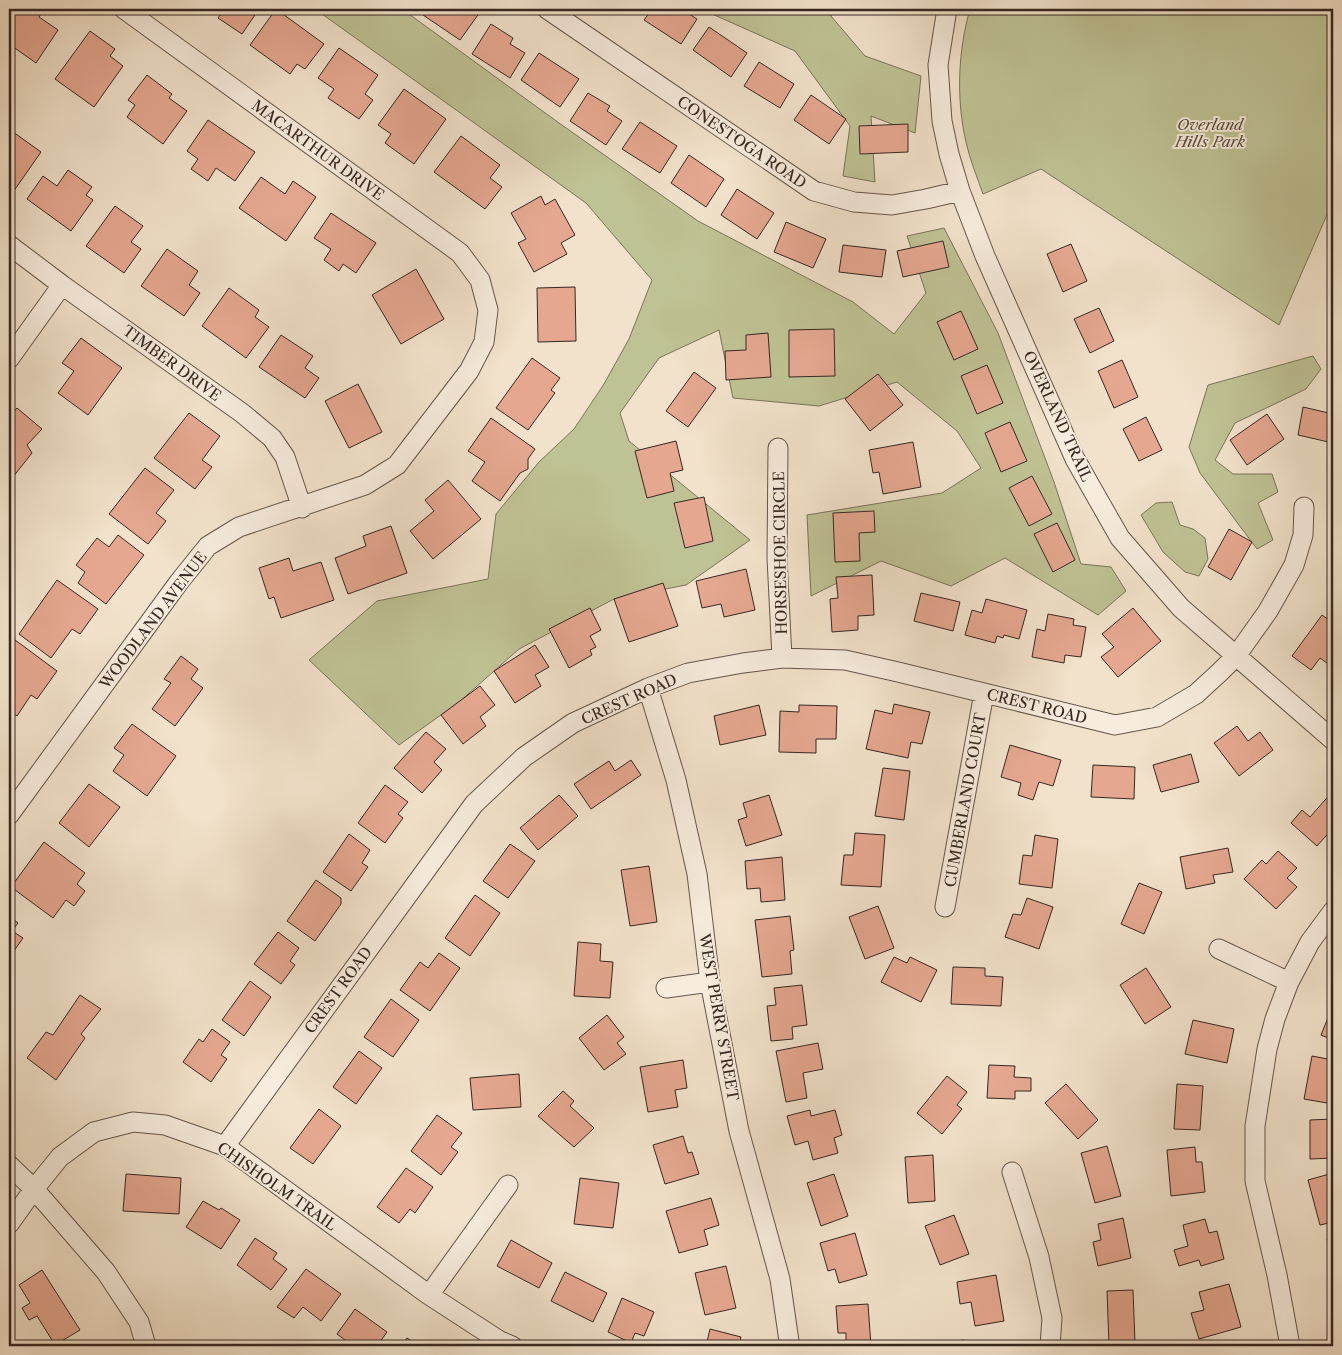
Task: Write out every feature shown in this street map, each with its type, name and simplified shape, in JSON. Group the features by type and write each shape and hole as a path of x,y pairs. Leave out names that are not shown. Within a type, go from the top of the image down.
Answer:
{"street":[{"name":"MACARTHUR DRIVE","path":"124,9 460,253 480,280 488,310"},
{"name":"CONESTOGA ROAD","path":"547,9 814,190 854,202 892,205 960,191"},
{"name":"OVERLAND TRAIL","path":"947,9 938,65 942,120 949,154 960,191 985,256 1075,459 1120,538 1181,608 1333,740"},
{"name":"TIMBER DRIVE","path":"9,245 242,413 272,438 285,458 302,508"},
{"path":"9,359 62,285"},
{"name":"WOODLAND AVENUE","path":"9,814 179,582 208,546 239,527 365,486 397,465 469,371 484,342 488,310"},
{"name":"HORSESHOE CIRCLE","path":"778,448 777,558 782,658"},
{"name":"CREST ROAD","path":"225,1146 474,804 524,757 573,724 648,688 688,674 743,663 782,658 845,660 1115,725 1157,717 1196,694 1236,656 1268,611 1294,565 1303,535 1304,507"},
{"name":"WEST PERRY STREET","path":"648,688 676,780 698,874 710,982 739,1131 780,1279 790,1341 789,1346"},
{"name":"CUMBERLAND COURT","path":"946,907 984,694"},
{"path":"1290,1346 1277,1275 1254,1181 1255,1126 1268,1048 1275,1019 1289,982 1310,942 1333,911"},
{"path":"1219,949 1289,982"},
{"path":"666,988 710,982"},
{"name":"CHISHOLM TRAIL","path":"9,1224 34,1189 60,1158 94,1132 133,1122 165,1124 225,1146 429,1295 500,1341 512,1346"},
{"path":"9,1165 34,1189 106,1272 139,1322 146,1346"},
{"path":"1012,1172 1039,1257 1052,1318 1050,1346"},
{"path":"429,1295 508,1185"}],"green space":[{"path":"315,9 402,9 698,221 853,302 894,334 926,293 907,236 944,228 998,333 1054,482 1081,564 1111,567 1126,591 1098,615 1005,558 951,586 881,561 811,596 807,515 942,493 981,468 957,431 897,382 819,406 733,398 719,330 659,358 620,413 629,441 750,540 686,585 614,599 519,649 459,702 399,745 309,660 377,601 488,579 496,514 539,462 574,429 604,384 629,339 652,280 586,203"},
{"path":"701,9 834,9 831,16 865,56 921,76 915,133 871,116 875,182 843,176 850,126 795,51"},
{"name":"Overland Hills Park","path":"970,9 1333,9 1333,201 1279,325 1041,169 983,194 968,149 961,109 961,58"},
{"path":"1313,356 1321,369 1306,389 1235,423 1215,460 1233,474 1272,474 1278,492 1258,503 1273,540 1257,549 1200,473 1189,447 1208,385"},
{"path":"1172,502 1180,525 1193,529 1205,538 1208,559 1199,576 1185,572 1163,552 1141,515 1156,503"}],"building":[{"path":"9,9 44,9 39,17 58,30 36,63 9,44"},
{"path":"224,9 259,9 242,34 218,18"},
{"path":"276,9 324,44 305,69 297,64 290,74 250,45"},
{"path":"427,9 476,9 480,12 460,40 423,15"},
{"path":"652,9 681,9 697,19 681,44 644,20"},
{"path":"491,24 513,38 510,44 525,53 510,78 472,54"},
{"path":"709,27 747,53 731,77 693,50"},
{"path":"90,31 115,49 110,56 123,66 94,107 55,79"},
{"path":"339,48 378,75 365,94 373,100 359,119 328,98 334,89 318,78"},
{"path":"539,53 579,79 560,107 521,80"},
{"path":"759,62 794,84 780,108 744,86"},
{"path":"147,75 172,94 169,98 187,111 163,144 127,117 135,105 128,100"},
{"path":"404,89 446,119 414,164 385,143 391,134 378,125"},
{"path":"588,93 610,106 607,111 622,121 606,145 570,121"},
{"path":"811,95 846,119 829,144 794,120"},
{"path":"208,120 255,152 235,181 216,168 208,181 191,169 198,159 187,151"},
{"path":"640,122 677,146 660,173 622,149"},
{"path":"908,124 908,152 860,154 859,126"},
{"path":"9,129 41,152 11,195 9,194"},
{"path":"461,136 500,165 490,178 502,187 485,209 434,172"},
{"path":"689,155 724,179 706,207 671,183"},
{"path":"68,170 92,187 86,195 93,200 71,231 27,199 43,176 57,186"},
{"path":"261,177 285,194 293,181 316,197 286,241 239,208"},
{"path":"737,189 774,213 757,239 721,215"},
{"path":"541,196 545,205 555,199 575,235 561,243 567,254 534,272 518,243 526,239 511,213"},
{"path":"115,206 143,226 131,242 141,249 124,273 86,246"},
{"path":"331,213 376,243 356,273 343,264 339,271 324,260 331,249 314,238"},
{"path":"786,222 826,239 813,268 774,252"},
{"path":"943,241 949,267 903,277 897,251"},
{"path":"1071,244 1087,281 1063,292 1047,254"},
{"path":"843,245 886,250 882,277 839,272"},
{"path":"167,249 198,271 189,285 200,293 184,316 141,286"},
{"path":"416,269 444,319 401,344 372,295"},
{"path":"575,287 576,341 538,342 537,288"},
{"path":"229,288 259,310 255,317 269,327 246,358 202,326"},
{"path":"1099,308 1114,341 1090,353 1074,319"},
{"path":"961,311 978,349 954,360 937,322"},
{"path":"834,329 835,376 789,377 789,330"},
{"path":"768,333 771,377 726,380 725,351 746,350 746,335"},
{"path":"281,335 313,356 305,368 319,378 305,398 259,367"},
{"path":"81,338 122,368 88,415 58,393 74,371 62,363"},
{"path":"532,358 560,378 551,390 555,393 528,430 496,408"},
{"path":"1122,360 1138,397 1114,408 1098,371"},
{"path":"987,365 1003,403 977,414 961,376"},
{"path":"694,372 716,388 688,427 666,411"},
{"path":"878,374 903,405 870,431 845,399"},
{"path":"358,384 382,432 349,448 325,401"},
{"path":"1303,407 1333,414 1333,443 1298,435"},
{"path":"17,408 42,429 27,445 32,453 9,482 9,417"},
{"path":"189,413 220,436 202,460 212,467 195,489 154,458"},
{"path":"1267,414 1284,439 1247,465 1230,440"},
{"path":"1146,417 1162,450 1139,461 1123,429"},
{"path":"491,418 535,449 528,459 528,469 520,473 500,501 472,481 485,462 468,451"},
{"path":"1010,422 1027,461 1001,472 985,433"},
{"path":"676,441 683,470 670,473 674,491 647,498 635,451"},
{"path":"913,442 921,487 883,494 879,472 873,473 869,450"},
{"path":"145,468 174,490 156,513 166,521 148,544 109,514"},
{"path":"1032,476 1052,514 1029,526 1009,488"},
{"path":"448,480 481,519 433,559 410,531 434,511 425,500"},
{"path":"704,497 713,541 685,548 674,503"},
{"path":"874,511 875,532 859,533 860,561 835,562 833,513"},
{"path":"1057,523 1075,560 1053,572 1034,534"},
{"path":"391,526 407,573 348,594 335,558 366,546 363,536"},
{"path":"1229,529 1252,542 1231,580 1208,567"},
{"path":"118,535 144,555 106,604 78,583 85,572 76,565 97,538 109,547"},
{"path":"289,558 293,571 321,562 334,600 281,618 274,597 269,599 259,568"},
{"path":"746,569 755,610 724,617 721,604 702,608 696,581"},
{"path":"872,575 874,615 858,616 858,630 832,632 830,599 838,598 836,577"},
{"path":"57,580 98,609 80,634 72,629 51,658 19,634"},
{"path":"663,583 678,626 629,642 614,599"},
{"path":"921,593 960,602 953,631 914,621"},
{"path":"986,599 1027,610 1019,639 1004,635 1003,638 997,636 995,643 965,635 972,610 982,613"},
{"path":"590,608 601,630 590,636 596,647 590,650 592,655 569,668 549,629"},
{"path":"1133,608 1161,641 1118,677 1101,657 1114,647 1102,634"},
{"path":"1048,614 1074,619 1073,625 1086,627 1081,657 1065,655 1064,663 1032,657 1037,629 1045,631"},
{"path":"1322,615 1333,623 1333,662 1331,666 1320,658 1311,670 1292,656"},
{"path":"11,637 57,671 37,699 31,695 17,716 9,710 9,641"},
{"path":"535,645 549,667 535,675 541,686 515,703 494,671"},
{"path":"181,656 198,669 191,679 203,688 175,726 152,709 171,683 164,679"},
{"path":"480,686 495,705 480,717 486,726 463,744 441,715"},
{"path":"894,704 930,712 922,744 911,742 908,758 866,749 875,710 892,714"},
{"path":"759,705 766,735 720,745 714,716"},
{"path":"799,705 837,706 836,739 816,739 816,753 779,752 780,711 799,712"},
{"path":"132,724 176,756 147,796 113,771 124,755 114,748"},
{"path":"1237,726 1248,741 1260,732 1273,750 1239,776 1214,743"},
{"path":"426,732 446,749 434,762 442,770 422,793 394,768"},
{"path":"1010,745 1061,760 1053,786 1039,782 1033,800 1018,795 1021,783 1001,777"},
{"path":"1191,754 1199,782 1161,792 1153,765"},
{"path":"631,760 641,775 591,809 574,784 609,761 615,771"},
{"path":"1093,765 1135,767 1134,799 1091,797"},
{"path":"883,768 910,771 904,820 875,816"},
{"path":"89,784 120,807 89,847 59,823"},
{"path":"385,785 408,802 398,814 403,818 385,843 358,823"},
{"path":"1333,791 1333,828 1317,846 1291,823 1302,810 1310,817"},
{"path":"559,795 578,816 538,850 520,828"},
{"path":"769,795 782,835 746,846 738,820 747,817 743,803"},
{"path":"855,833 885,835 881,887 841,885 844,855 853,855"},
{"path":"349,834 370,850 362,863 368,867 351,891 323,872"},
{"path":"1035,835 1058,839 1052,888 1019,884 1023,855 1032,856"},
{"path":"44,842 85,873 77,884 85,891 74,906 66,900 53,918 11,887"},
{"path":"510,844 535,861 508,898 483,881"},
{"path":"1228,848 1233,872 1213,875 1215,883 1186,889 1180,857"},
{"path":"1278,851 1297,868 1287,878 1297,887 1276,909 1244,879 1262,860 1266,864"},
{"path":"782,857 785,900 761,902 760,888 747,889 745,861"},
{"path":"649,866 657,922 630,926 621,870"},
{"path":"316,880 341,898 341,904 315,941 287,921"},
{"path":"1139,883 1162,892 1144,934 1121,924"},
{"path":"475,895 500,913 470,956 445,938"},
{"path":"1027,898 1053,907 1039,949 1005,937 1013,914 1021,915"},
{"path":"878,906 894,948 865,959 849,917"},
{"path":"9,916 18,923 12,931 23,938 9,958"},
{"path":"790,916 794,950 790,951 792,974 762,977 755,920"},
{"path":"278,932 299,948 290,961 295,965 281,984 254,964"},
{"path":"578,942 601,944 600,961 613,962 610,998 574,996"},
{"path":"439,953 460,968 430,1011 400,990 420,962 428,968"},
{"path":"894,957 907,963 910,957 937,970 921,1002 881,982"},
{"path":"953,967 985,968 985,976 1003,977 1001,1006 951,1004"},
{"path":"1146,968 1171,1007 1145,1024 1120,985"},
{"path":"250,981 271,997 244,1036 222,1020"},
{"path":"802,985 807,1025 792,1027 793,1039 771,1041 767,1006 776,1005 774,988"},
{"path":"80,995 101,1009 81,1034 85,1038 56,1080 27,1058 46,1032 53,1035"},
{"path":"391,999 419,1020 393,1057 364,1037"},
{"path":"1333,1009 1333,1040 1321,1035"},
{"path":"607,1015 624,1037 617,1043 626,1054 604,1070 579,1038"},
{"path":"1193,1020 1234,1029 1227,1063 1185,1054"},
{"path":"212,1029 230,1042 221,1055 227,1059 211,1082 183,1062 199,1039 203,1042"},
{"path":"818,1043 823,1069 803,1073 807,1098 786,1102 776,1051"},
{"path":"359,1051 382,1068 356,1104 333,1087"},
{"path":"1312,1056 1333,1060 1333,1104 1304,1099"},
{"path":"683,1060 687,1088 675,1090 678,1107 648,1112 640,1067"},
{"path":"989,1065 1015,1066 1014,1077 1031,1078 1031,1091 1015,1091 1015,1099 987,1098"},
{"path":"519,1074 521,1107 473,1110 470,1078"},
{"path":"947,1076 967,1092 957,1105 962,1109 942,1134 917,1113"},
{"path":"1066,1084 1098,1120 1078,1139 1045,1103"},
{"path":"1177,1084 1203,1086 1200,1130 1174,1129"},
{"path":"563,1091 574,1101 570,1106 594,1128 574,1147 538,1116"},
{"path":"319,1109 341,1126 313,1164 290,1148"},
{"path":"810,1110 811,1116 835,1110 842,1135 834,1138 838,1153 813,1160 808,1141 795,1145 787,1116"},
{"path":"437,1115 462,1133 451,1147 458,1152 441,1175 411,1151"},
{"path":"1333,1119 1333,1158 1310,1159 1310,1120"},
{"path":"683,1136 688,1153 692,1152 699,1174 665,1184 653,1145"},
{"path":"1107,1146 1121,1196 1095,1203 1081,1153"},
{"path":"1195,1147 1196,1162 1202,1162 1205,1192 1171,1196 1167,1150"},
{"path":"933,1155 935,1201 908,1203 905,1157"},
{"path":"406,1168 433,1187 415,1213 410,1209 399,1223 377,1207"},
{"path":"1333,1173 1333,1222 1320,1225 1308,1180"},
{"path":"126,1174 181,1178 179,1214 123,1211"},
{"path":"834,1174 848,1216 821,1226 807,1183"},
{"path":"580,1178 619,1183 613,1228 574,1224"},
{"path":"711,1198 719,1225 704,1230 708,1245 679,1253 666,1211"},
{"path":"203,1201 219,1210 221,1208 240,1220 221,1249 186,1227"},
{"path":"954,1215 969,1254 940,1265 925,1226"},
{"path":"1123,1218 1131,1258 1098,1266 1093,1242 1101,1240 1098,1224"},
{"path":"1205,1219 1209,1233 1217,1231 1224,1259 1201,1266 1199,1260 1179,1266 1174,1250 1188,1246 1183,1225"},
{"path":"855,1233 867,1275 839,1283 835,1269 828,1271 820,1243"},
{"path":"255,1238 277,1253 273,1259 287,1269 271,1290 237,1265"},
{"path":"1333,1238 1333,1265 1327,1239"},
{"path":"511,1240 552,1263 539,1288 497,1266"},
{"path":"726,1266 736,1308 705,1315 695,1273"},
{"path":"306,1269 341,1294 321,1321 303,1307 294,1318 277,1307"},
{"path":"42,1270 80,1330 55,1345 37,1316 29,1320 22,1308 30,1303 19,1285"},
{"path":"565,1272 607,1293 593,1322 551,1301"},
{"path":"996,1275 1004,1321 975,1326 971,1302 960,1304 957,1282"},
{"path":"1229,1284 1241,1327 1199,1339 1191,1313 1204,1310 1199,1292"},
{"path":"1133,1290 1135,1344 1109,1345 1107,1291"},
{"path":"622,1298 654,1312 644,1336 635,1333 631,1343 608,1332"},
{"path":"868,1304 871,1346 846,1346 846,1333 838,1333 836,1306"},
{"path":"355,1309 387,1332 377,1346 353,1346 337,1334"},
{"path":"710,1329 741,1337 739,1346 706,1346"},
{"path":"407,1338 420,1346 401,1346"},
{"path":"962,1340 1000,1345 962,1346"}]}
